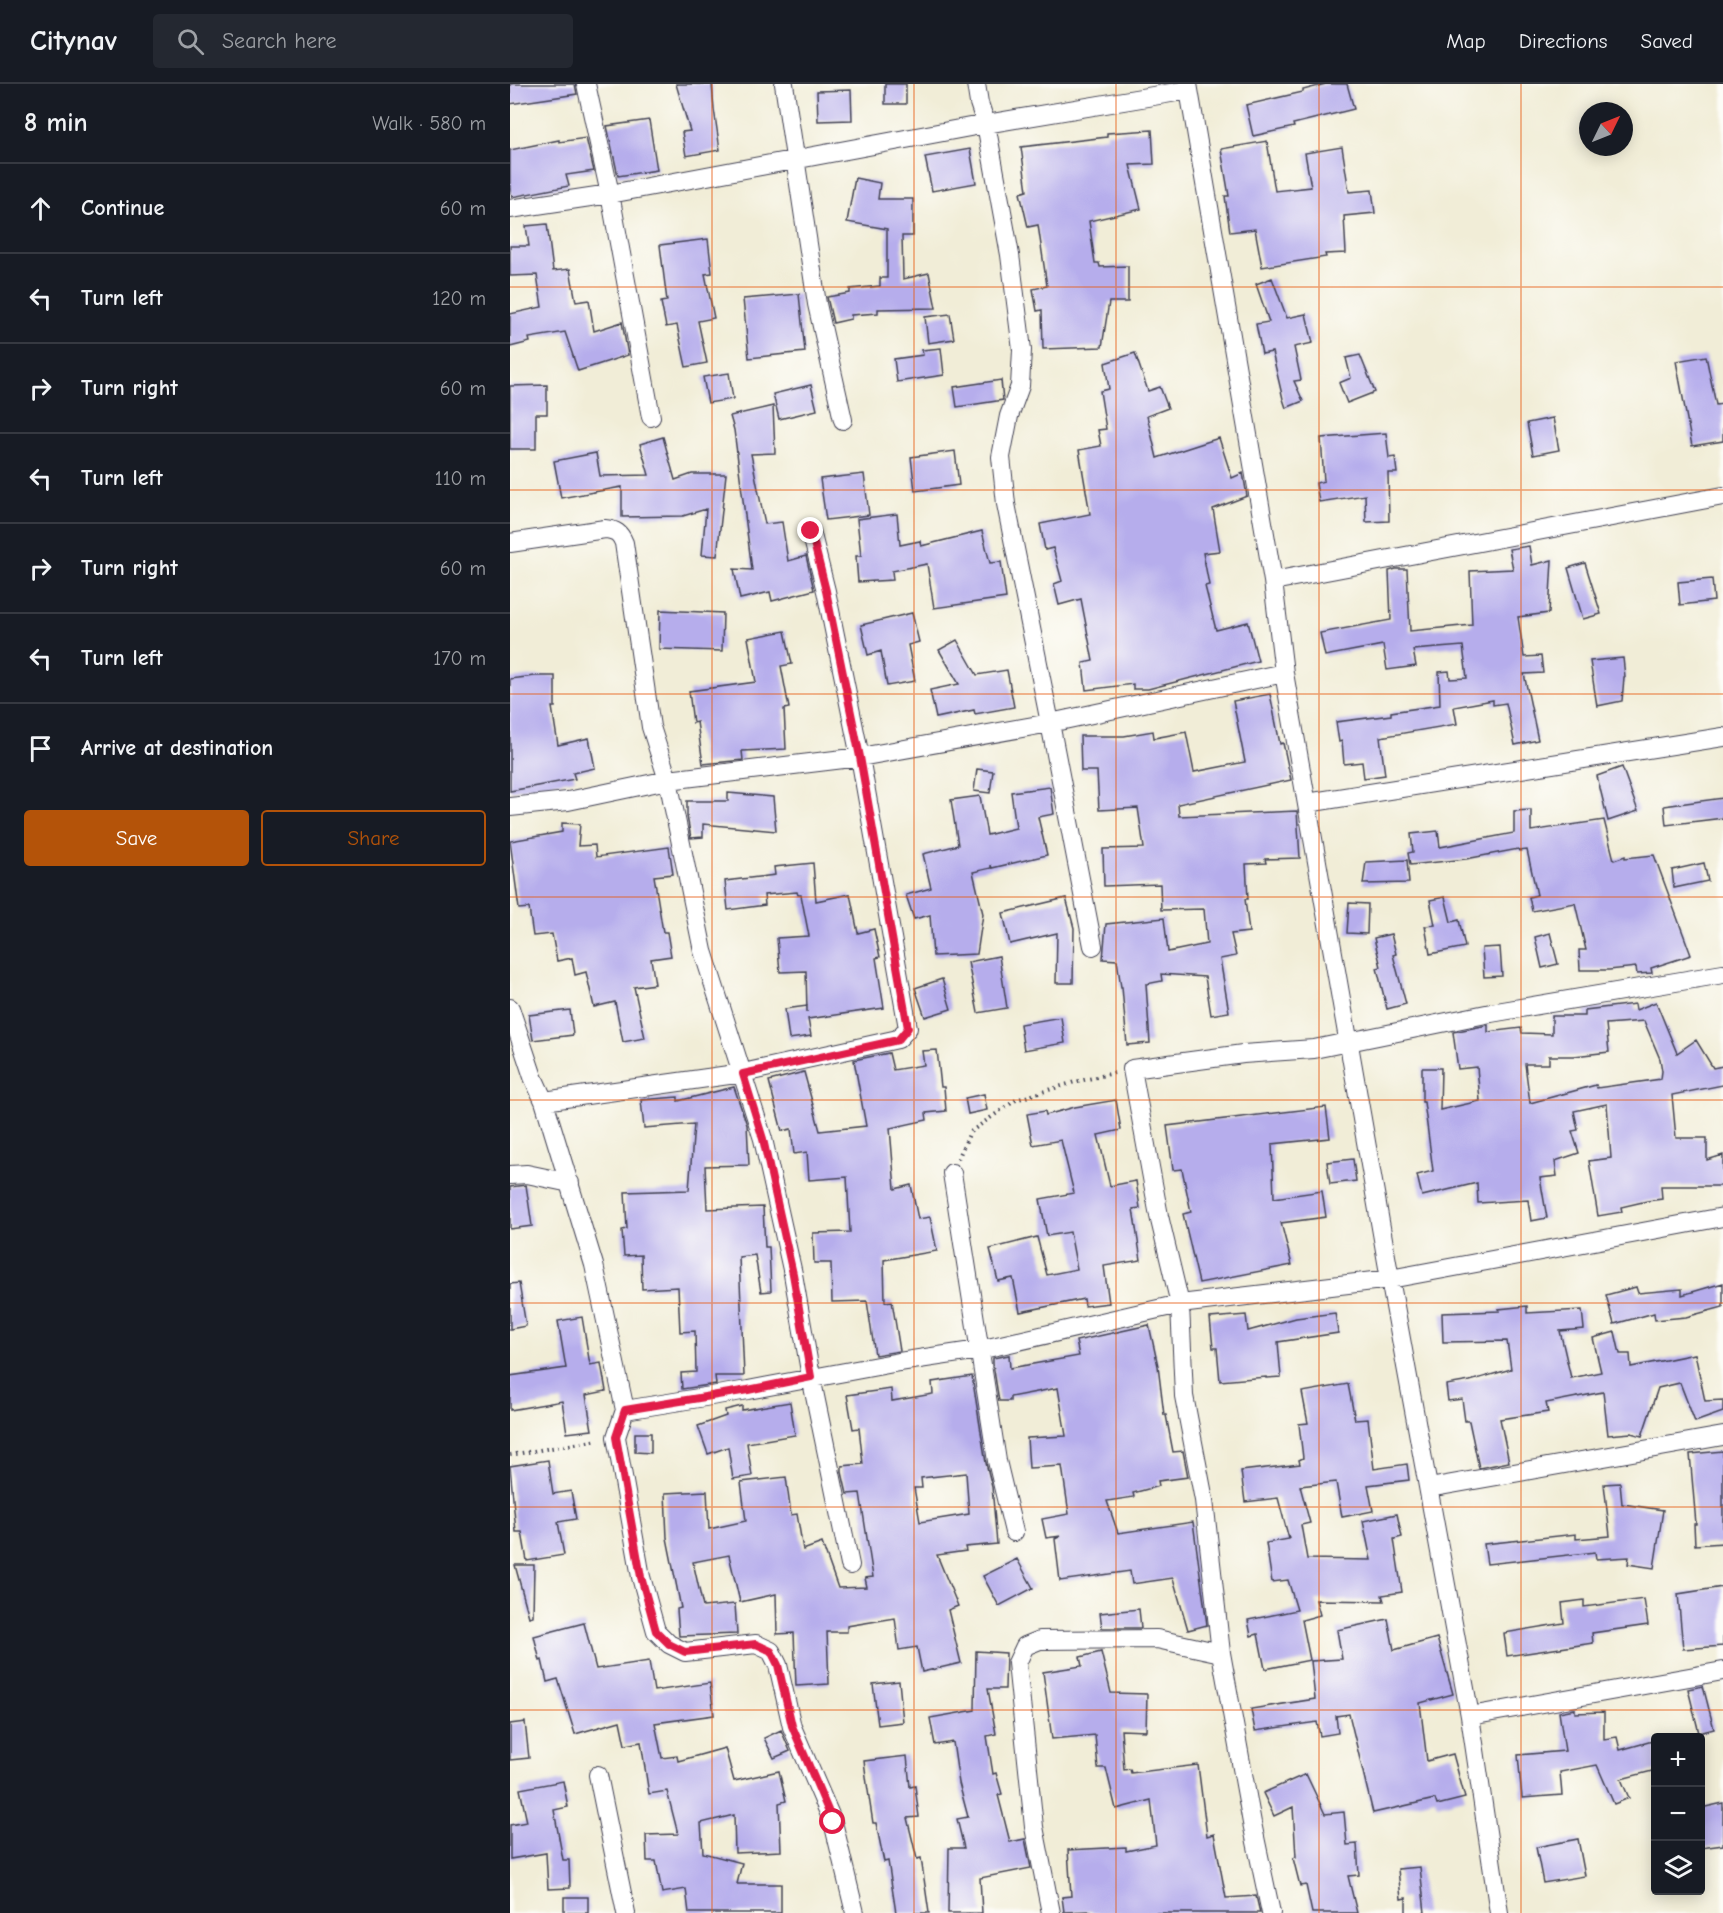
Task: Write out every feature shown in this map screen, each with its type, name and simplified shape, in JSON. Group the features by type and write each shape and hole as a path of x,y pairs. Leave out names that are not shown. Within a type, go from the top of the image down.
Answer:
{"street":[{"path":"586,84 610,194 651,417"},
{"path":"784,84 817,304 843,420"},
{"path":"976,84 986,124 1014,278 1022,350 1020,386 1009,416 1000,457 1006,504 1093,946"},
{"path":"510,209 610,194 795,161 1189,87 1273,581 1284,673 1390,1279 1470,1716 1499,1913"},
{"path":"1273,581 1723,495"},
{"path":"510,543 605,529 620,534 624,543 651,727 668,780 703,951 766,1150 793,1274 826,1454 850,1565"},
{"path":"544,1101 743,1074 898,1040 908,1028 860,757 826,591 811,531"},
{"path":"510,807 568,801 668,780 860,757 1050,723 1284,673"},
{"path":"1307,802 1723,737"},
{"path":"1271,1913 1221,1653 1204,1500 1184,1396 1180,1304 1159,1216 1132,1069 1243,1054 1314,1049 1491,1013 1723,974"},
{"path":"510,1008 533,1077 544,1101 594,1265 625,1410 616,1437 641,1577 656,1631 669,1644 685,1652 756,1644 771,1651 778,1665 792,1726 833,1822 855,1913"},
{"path":"952,1173 997,1461 1014,1532"},
{"path":"510,1175 528,1174 570,1183"},
{"path":"625,1410 979,1350 1180,1304 1390,1279 1723,1218"},
{"path":"1429,1488 1723,1436"},
{"path":"1051,1913 1034,1827 1017,1663 1025,1646 1040,1640 1156,1639 1221,1653"},
{"path":"1470,1716 1723,1671"},
{"path":"598,1775 626,1913"}],"path":[{"path":"952,1173 970,1132 1016,1100 1075,1082 1132,1069"},
{"path":"510,1455 616,1437"}],"building":[{"path":"510,84 575,84 577,94 510,104"},
{"path":"676,84 712,84 720,150 686,156 682,132 690,131"},
{"path":"885,84 906,84 906,104 885,104"},
{"path":"1326,84 1347,84 1354,109 1293,124 1294,127 1253,136 1246,105 1303,92 1303,90"},
{"path":"851,90 852,120 818,121 817,91"},
{"path":"649,120 657,170 618,176 607,126"},
{"path":"1152,130 1154,164 1130,165 1141,209 1089,221 1095,263 1099,263 1100,267 1128,266 1128,302 1109,302 1102,347 1043,349 1042,310 1037,311 1033,289 1047,286 1038,225 1028,227 1020,193 1027,191 1021,147 1107,137 1107,133"},
{"path":"586,138 594,171 566,175 569,186 512,197 510,150 559,140 559,142"},
{"path":"1267,141 1275,191 1311,187 1305,153 1342,147 1349,192 1372,190 1375,213 1344,216 1346,253 1325,254 1326,257 1262,267 1255,229 1230,232 1225,196 1229,196 1221,149"},
{"path":"970,149 976,183 932,191 925,157"},
{"path":"855,178 880,183 878,199 913,199 913,236 902,236 903,279 929,273 936,308 878,309 878,313 851,315 851,319 833,323 827,297 850,293 850,289 880,286 880,278 887,278 887,229 847,222"},
{"path":"547,224 553,271 570,269 576,302 589,300 594,331 622,322 628,355 578,371 565,332 529,338 530,342 510,347 510,314 542,307 537,275 510,276 510,246 529,246 526,226"},
{"path":"708,239 712,273 705,274 714,318 698,321 707,363 686,367 677,325 666,327 661,302 667,301 660,245"},
{"path":"1272,278 1287,318 1306,314 1313,343 1294,347 1301,380 1294,381 1303,401 1286,408 1272,352 1262,354 1256,324 1269,322 1256,284"},
{"path":"799,294 805,352 749,358 743,299"},
{"path":"950,314 954,339 928,343 925,317"},
{"path":"941,348 944,375 897,382 894,359 923,355 922,350"},
{"path":"1135,353 1148,391 1160,387 1168,408 1147,416 1157,458 1219,438 1232,478 1243,473 1247,496 1213,509 1220,551 1203,553 1209,585 1205,586 1216,630 1248,622 1258,661 1148,689 1133,689 1133,684 1086,690 1083,663 1093,661 1081,599 1059,605 1054,584 1062,581 1053,548 1045,550 1040,524 1090,514 1079,450 1101,446 1098,430 1106,429 1100,391 1109,389 1105,363"},
{"path":"1360,355 1375,392 1347,403 1339,383 1351,378 1346,358"},
{"path":"1706,356 1716,405 1723,404 1723,441 1692,446 1676,361"},
{"path":"729,373 733,399 708,403 703,377"},
{"path":"1001,380 1003,400 957,407 954,387"},
{"path":"547,385 547,414 536,414 536,449 510,449 510,386"},
{"path":"811,385 817,410 779,419 773,394"},
{"path":"773,406 775,453 751,454 765,524 782,522 788,561 806,556 814,590 772,601 770,592 740,599 734,569 752,570 734,430 730,416"},
{"path":"1553,418 1559,450 1533,455 1527,423"},
{"path":"1386,433 1389,458 1395,457 1397,473 1388,473 1389,521 1366,522 1365,495 1319,502 1316,483 1324,481 1321,438"},
{"path":"663,437 675,480 692,474 726,474 717,556 702,555 706,509 683,516 622,517 622,487 561,498 554,461 596,453 600,476 649,475 640,444"},
{"path":"955,451 959,485 915,491 911,457"},
{"path":"864,474 869,515 826,520 820,479"},
{"path":"897,514 900,545 920,541 921,546 982,531 990,563 1001,562 1006,598 934,608 927,564 892,571 893,580 858,582 856,556 861,556 857,519"},
{"path":"1529,546 1532,565 1552,560 1549,613 1518,617 1524,657 1541,656 1543,673 1524,674 1538,740 1515,745 1506,703 1493,705 1493,700 1454,707 1457,724 1380,737 1385,775 1364,778 1362,762 1344,764 1342,741 1339,742 1336,722 1391,715 1391,712 1440,705 1439,672 1449,671 1450,679 1467,678 1463,646 1413,650 1416,666 1387,670 1383,645 1325,656 1320,633 1391,620 1389,571 1396,569 1407,569 1410,631 1472,625 1470,571 1513,569 1509,549"},
{"path":"1585,563 1601,614 1583,619 1568,568"},
{"path":"1712,579 1714,601 1680,605 1678,582"},
{"path":"660,610 723,613 722,651 659,649"},
{"path":"912,613 919,642 908,645 915,681 887,686 881,651 868,655 861,625"},
{"path":"785,631 792,664 781,666 789,708 784,709 786,749 742,751 743,760 703,764 697,722 693,723 689,691 756,682 748,638"},
{"path":"957,640 977,675 1007,670 1014,707 975,714 974,710 936,718 930,690 959,684 939,650"},
{"path":"1623,658 1625,677 1622,701 1597,706 1590,661"},
{"path":"555,676 555,707 552,707 558,745 589,738 595,768 573,773 575,779 510,791 510,679"},
{"path":"1270,694 1280,744 1283,743 1291,780 1178,804 1179,816 1297,811 1300,858 1265,859 1266,863 1246,864 1248,899 1245,899 1249,932 1231,934 1236,956 1220,959 1229,1012 1211,1015 1205,977 1161,974 1162,981 1146,984 1150,1043 1127,1045 1122,987 1117,960 1103,959 1106,924 1164,918 1168,952 1207,944 1204,909 1161,910 1160,884 1104,886 1103,849 1144,848 1138,808 1099,810 1097,771 1081,771 1080,736 1124,736 1153,731 1154,738 1186,732 1194,772 1245,762 1233,701"},
{"path":"1622,767 1638,811 1608,821 1597,776"},
{"path":"977,769 993,771 990,793 974,791"},
{"path":"1050,787 1054,814 1038,817 1047,855 992,868 991,865 991,868 973,872 983,914 977,954 933,956 930,915 914,919 906,895 931,888 923,854 958,845 951,800 980,796 987,835 1016,828 1011,792"},
{"path":"728,793 773,797 776,831 703,824 703,837 691,838 687,801 728,801"},
{"path":"1723,798 1723,818 1666,825 1664,806"},
{"path":"1531,810 1531,831 1604,820 1614,860 1625,856 1625,858 1654,855 1691,955 1651,968 1652,973 1637,974 1636,967 1580,970 1579,950 1586,950 1575,903 1532,911 1529,897 1537,895 1527,850 1519,851 1518,849 1466,859 1410,865 1408,853 1413,852 1411,834 1438,831 1440,847 1514,833 1514,811"},
{"path":"562,823 580,824 578,846 595,845 596,857 669,847 673,874 654,876 663,932 667,932 671,956 651,959 655,984 634,987 645,1038 623,1042 615,1002 594,1007 586,972 575,975 572,958 557,961 552,934 533,936 529,908 519,909 510,841 562,832"},
{"path":"1407,860 1409,883 1363,884 1366,862"},
{"path":"813,863 816,901 850,894 858,933 874,929 880,957 876,958 884,1008 808,1019 811,1036 789,1039 785,1009 807,1006 806,971 780,972 777,938 809,936 801,895 797,892 764,895 765,905 728,910 725,881 775,875 774,867"},
{"path":"1704,863 1708,881 1674,888 1672,870"},
{"path":"1445,897 1451,922 1459,920 1465,947 1430,954 1425,926 1435,925 1430,900"},
{"path":"1066,898 1074,928 1073,983 1056,983 1057,933 1010,944 1003,913"},
{"path":"1349,903 1368,904 1367,934 1347,933"},
{"path":"1550,933 1558,964 1542,968 1535,937"},
{"path":"1391,934 1396,954 1393,955 1406,1004 1387,1009 1377,968 1381,967 1374,938"},
{"path":"1500,947 1502,976 1484,977 1482,948"},
{"path":"999,956 1007,1008 978,1013 968,962"},
{"path":"942,979 951,1009 925,1017 915,988"},
{"path":"1656,1002 1677,1053 1696,1040 1713,1068 1723,1066 1723,1085 1672,1095 1676,1138 1707,1138 1707,1160 1723,1155 1723,1186 1661,1186 1662,1199 1621,1207 1622,1212 1598,1216 1589,1161 1611,1158 1607,1104 1574,1111 1578,1130 1572,1131 1579,1153 1555,1161 1557,1176 1540,1178 1547,1218 1531,1221 1528,1200 1478,1203 1477,1183 1422,1196 1417,1175 1433,1171 1424,1102 1422,1102 1422,1068 1441,1068 1440,1110 1480,1101 1477,1067 1458,1069 1453,1032 1488,1025 1488,1032 1521,1028 1522,1033 1552,1034 1552,1016 1585,1016 1585,1010 1635,1004 1636,1010","holes":["1644,1021 1660,1059 1661,1079 1597,1088 1596,1085 1530,1103 1525,1064 1549,1064 1549,1056 1609,1052 1606,1024"]},
{"path":"570,1010 573,1035 533,1040 529,1015"},
{"path":"1061,1017 1065,1043 1024,1050 1020,1024"},
{"path":"937,1050 946,1111 926,1113 927,1120 890,1128 895,1189 911,1185 918,1219 930,1217 937,1251 884,1260 885,1302 892,1301 900,1351 875,1355 867,1301 832,1302 831,1263 814,1263 813,1233 850,1232 847,1177 809,1180 807,1152 794,1154 791,1129 782,1131 769,1081 804,1072 820,1131 866,1126 854,1060 889,1053 893,1070 924,1065 922,1051"},
{"path":"734,1087 747,1125 749,1165 705,1166 707,1209 763,1207 765,1247 769,1247 771,1291 761,1292 755,1255 739,1257 744,1376 715,1376 716,1384 682,1389 681,1373 696,1372 695,1331 680,1332 678,1287 642,1289 641,1255 624,1256 622,1230 627,1229 625,1192 689,1190 694,1124 644,1128 641,1100 678,1097 678,1101"},
{"path":"984,1094 987,1110 968,1114 965,1098"},
{"path":"1116,1100 1121,1130 1098,1135 1110,1186 1136,1181 1140,1208 1133,1209 1141,1260 1104,1266 1109,1303 1085,1306 1084,1299 1020,1312 1013,1278 998,1281 990,1249 1037,1237 1047,1275 1077,1269 1070,1232 1047,1236 1040,1199 1074,1193 1061,1140 1033,1145 1027,1114 1045,1111 1046,1115"},
{"path":"1326,1107 1330,1138 1272,1144 1274,1198 1322,1191 1326,1217 1281,1223 1292,1265 1199,1283 1183,1214 1191,1212 1182,1169 1173,1170 1167,1126"},
{"path":"1353,1159 1356,1181 1330,1184 1327,1162"},
{"path":"526,1185 532,1226 510,1229 510,1187"},
{"path":"519,1283 526,1326 510,1329 510,1284"},
{"path":"1723,1283 1723,1307 1686,1317 1655,1320 1654,1313 1614,1324 1606,1295 1636,1287 1638,1293 1682,1289 1682,1295"},
{"path":"1527,1306 1527,1313 1582,1310 1584,1329 1560,1331 1571,1378 1601,1372 1593,1338 1615,1332 1620,1354 1630,1354 1631,1367 1695,1354 1705,1401 1723,1400 1723,1412 1695,1422 1680,1383 1658,1388 1642,1436 1631,1433 1608,1435 1603,1392 1546,1403 1548,1412 1500,1419 1509,1462 1479,1468 1469,1421 1465,1421 1462,1399 1448,1401 1446,1385 1470,1381 1511,1369 1507,1341 1443,1342 1442,1313 1500,1311 1499,1309"},
{"path":"1335,1313 1338,1333 1278,1342 1281,1377 1220,1381 1217,1348 1213,1348 1210,1318 1246,1315 1248,1331 1296,1318"},
{"path":"582,1317 590,1365 601,1363 606,1391 586,1395 592,1430 567,1433 562,1401 510,1410 510,1376 566,1368 558,1321"},
{"path":"1149,1325 1158,1366 1164,1415 1166,1415 1173,1452 1183,1451 1188,1477 1158,1481 1159,1486 1133,1493 1134,1497 1107,1501 1118,1533 1193,1522 1207,1625 1188,1630 1173,1578 1132,1584 1130,1571 1060,1581 1055,1539 1061,1536 1046,1538 1042,1519 1069,1514 1062,1466 1029,1468 1027,1438 1066,1436 1058,1388 1010,1397 1010,1401 999,1401 993,1364 993,1358 1009,1355 1010,1368 1079,1356 1076,1341"},
{"path":"972,1376 992,1487 997,1544 965,1547 966,1551 937,1555 958,1606 948,1610 961,1663 922,1672 917,1647 899,1650 895,1618 847,1626 847,1632 827,1632 829,1684 796,1686 794,1633 777,1634 776,1594 740,1602 729,1555 693,1562 703,1607 735,1604 737,1634 679,1636 677,1609 681,1608 667,1538 665,1493 707,1491 709,1529 746,1521 741,1482 786,1477 791,1515 797,1514 803,1550 822,1543 838,1588 867,1587 865,1578 873,1577 860,1493 847,1494 842,1472 842,1466 863,1464 859,1428 853,1429 847,1395 891,1389 892,1401 933,1394 932,1382","holes":["966,1473 969,1514 920,1522 914,1488 922,1488 921,1478"]},
{"path":"1348,1384 1355,1420 1368,1419 1374,1469 1407,1464 1409,1480 1368,1485 1373,1511 1342,1517 1336,1482 1300,1486 1310,1523 1301,1525 1307,1559 1371,1560 1363,1521 1397,1514 1402,1537 1394,1539 1402,1592 1382,1595 1384,1601 1316,1600 1320,1615 1302,1620 1310,1660 1265,1669 1258,1634 1251,1636 1248,1620 1297,1610 1288,1580 1272,1582 1266,1543 1289,1539 1278,1498 1245,1502 1241,1471 1300,1464 1299,1460 1303,1458 1299,1424 1308,1423 1302,1392"},
{"path":"790,1402 795,1435 747,1443 752,1476 733,1479 728,1447 708,1454 698,1426 726,1416 725,1410 742,1406 742,1410"},
{"path":"635,1433 651,1433 651,1453 635,1452"},
{"path":"1723,1451 1723,1543 1695,1545 1694,1524 1696,1524 1690,1454"},
{"path":"548,1460 553,1494 571,1491 576,1519 558,1522 564,1555 527,1561 522,1532 516,1532 510,1466"},
{"path":"1620,1483 1622,1504 1663,1510 1654,1568 1628,1564 1629,1557 1596,1559 1595,1552 1487,1564 1484,1544 1576,1534 1576,1539 1610,1536 1604,1484"},
{"path":"1017,1559 1033,1588 999,1606 983,1576"},
{"path":"515,1565 534,1565 533,1616 529,1617"},
{"path":"1723,1587 1723,1646 1683,1649 1678,1594"},
{"path":"1644,1599 1648,1625 1592,1633 1593,1643 1507,1656 1504,1633 1564,1623 1562,1603 1584,1600 1584,1607"},
{"path":"1139,1609 1141,1628 1102,1628 1100,1613"},
{"path":"1388,1619 1394,1650 1437,1638 1453,1694 1420,1703 1427,1761 1453,1754 1465,1798 1437,1805 1435,1799 1373,1813 1349,1714 1336,1716 1338,1733 1320,1736 1317,1722 1255,1731 1251,1709 1315,1699 1311,1661 1342,1659 1337,1630"},
{"path":"584,1623 596,1669 649,1661 654,1691 710,1683 714,1715 655,1723 662,1758 677,1756 678,1761 725,1748 734,1781 779,1771 786,1801 779,1803 781,1851 735,1853 734,1815 701,1823 703,1853 742,1863 737,1884 781,1884 781,1913 689,1913 686,1889 662,1893 656,1861 647,1861 646,1835 678,1834 667,1791 649,1794 641,1742 625,1745 620,1721 575,1734 558,1679 547,1682 542,1660 540,1661 534,1636"},
{"path":"976,1651 1006,1653 1005,1689 988,1689 996,1734 987,1736 993,1774 996,1773 1002,1794 998,1795 1010,1842 1025,1839 1031,1868 980,1878 982,1913 948,1913 949,1848 964,1848 957,1819 968,1817 959,1783 953,1742 935,1745 930,1718 975,1710"},
{"path":"1101,1652 1111,1693 1147,1694 1146,1731 1121,1730 1124,1770 1130,1769 1131,1773 1198,1765 1207,1836 1214,1834 1226,1898 1256,1896 1260,1913 1064,1912 1062,1897 1071,1896 1068,1850 1126,1847 1126,1851 1156,1845 1151,1800 1116,1809 1106,1768 1098,1768 1095,1735 1052,1739 1043,1672 1082,1666 1080,1657"},
{"path":"899,1681 903,1722 878,1725 873,1684"},
{"path":"1703,1686 1714,1729 1699,1733 1688,1689"},
{"path":"1575,1709 1575,1713 1604,1712 1604,1739 1617,1737 1620,1750 1651,1741 1651,1771 1621,1779 1629,1798 1614,1804 1597,1765 1560,1772 1562,1795 1522,1798 1518,1755 1565,1751 1559,1712"},
{"path":"525,1722 529,1758 510,1760 510,1724"},
{"path":"781,1730 790,1751 774,1758 764,1738"},
{"path":"907,1756 910,1787 915,1786 919,1817 907,1818 917,1859 921,1858 929,1913 896,1913 888,1861 884,1862 876,1823 873,1823 867,1784 864,1761"},
{"path":"1306,1774 1325,1814 1344,1812 1347,1845 1357,1844 1359,1875 1348,1876 1357,1913 1312,1913 1306,1885 1300,1886 1293,1858 1296,1857 1293,1807 1274,1816 1263,1793"},
{"path":"563,1781 568,1807 554,1810 563,1860 569,1860 570,1888 548,1889 546,1853 510,1859 510,1825 527,1822 520,1789"},
{"path":"1723,1803 1723,1845 1705,1847 1705,1807"},
{"path":"1578,1839 1585,1876 1543,1883 1536,1847"},
{"path":"1420,1867 1425,1913 1406,1913 1406,1898 1401,1899 1398,1869"},
{"path":"564,1897 588,1897 588,1913 564,1913"}],"route":[{"path":"811,531 826,591 860,757 908,1028 898,1040 743,1074 763,1139 793,1274 811,1377 625,1410 616,1437 641,1577 656,1631 669,1644 685,1652 756,1644 771,1651 778,1665 792,1726 833,1822"}]}
